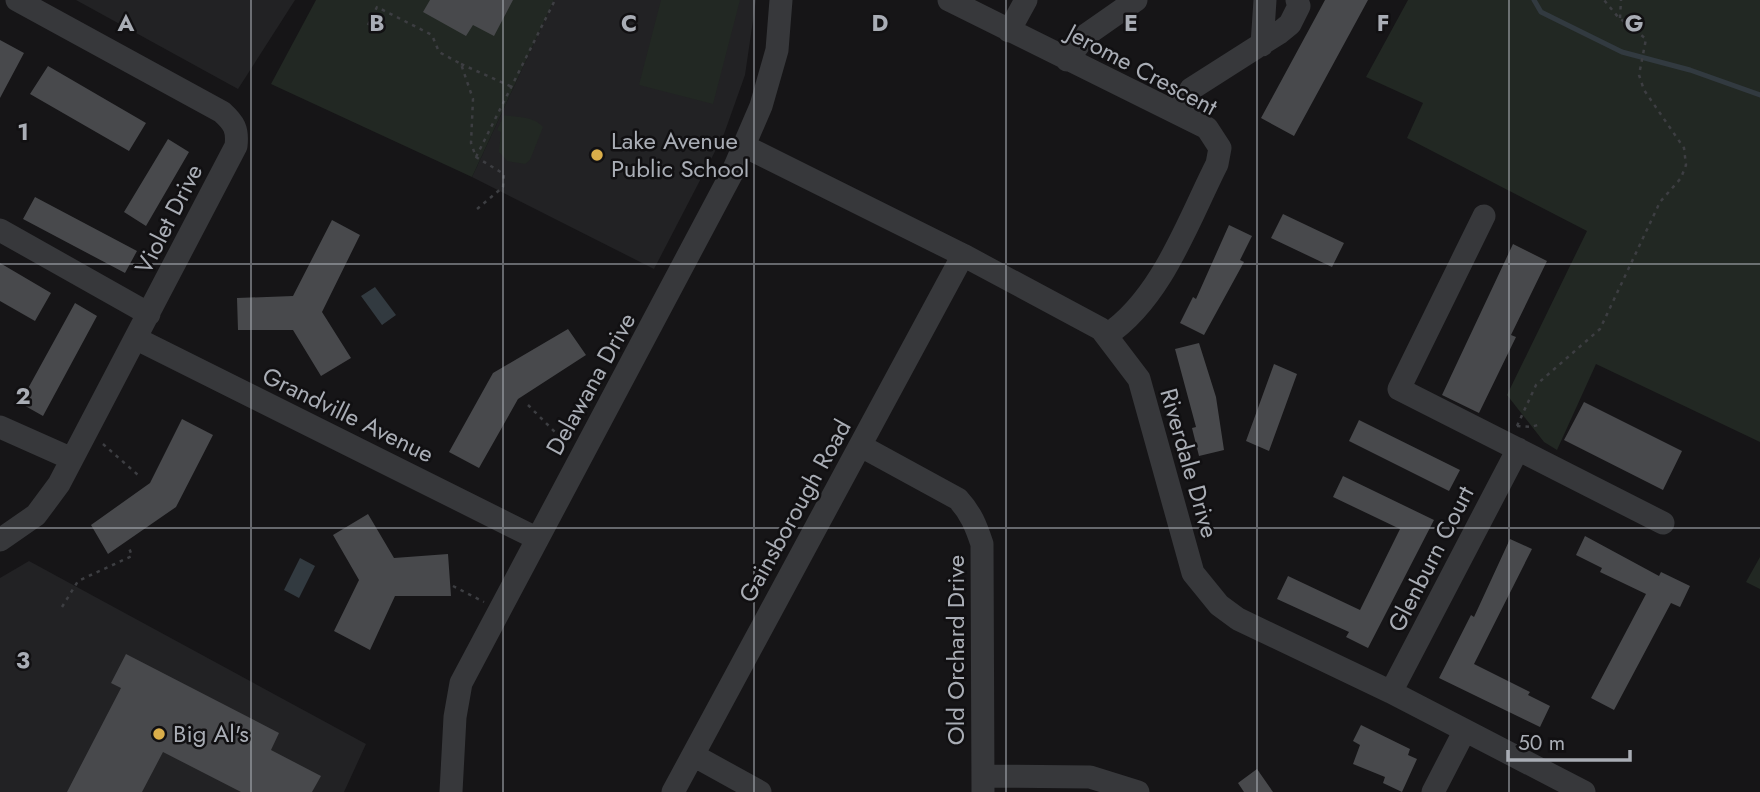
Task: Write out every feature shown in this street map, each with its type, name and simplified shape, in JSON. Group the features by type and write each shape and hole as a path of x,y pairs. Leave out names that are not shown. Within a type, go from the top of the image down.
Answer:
{"street":[{"name":"Violet Drive","path":"0,540 41,509 59,484 236,146 234,124 222,112 17,0"},
{"name":"Delawana Drive","path":"451,792 455,718 461,683 536,538 660,311 744,146 761,106 777,50 781,0"},
{"name":"Jerome Crescent","path":"948,0 1207,128 1220,148 1217,164 1158,280 1127,318 1107,335"},
{"path":"1009,31 1026,0"},
{"path":"1068,60 1086,35 1136,0"},
{"path":"1262,45 1265,0"},
{"path":"1178,113 1191,89 1262,45 1290,24 1299,6 1297,0"},
{"name":"Riverdale Drive","path":"744,146 963,255 1107,335 1139,379 1149,406 1193,573 1219,605 1245,623 1391,692 1464,733 1584,792"},
{"path":"1484,216 1399,389 1663,523"},
{"path":"0,230 149,314"},
{"name":"Gainsborough Road","path":"673,792 963,255"},
{"name":"Grandville Avenue","path":"137,339 536,538"},
{"path":"0,427 72,459"},
{"name":"Old Orchard Drive","path":"861,446 958,499 970,512 977,529 982,544 983,784"},
{"name":"Glenburn Court","path":"1391,692 1518,449"},
{"path":"1433,792 1464,733"},
{"path":"692,755 760,792"},
{"path":"983,784 1090,777 1138,792"}],"path":[{"path":"476,158 555,0"},
{"path":"1518,449 1510,438 1536,385 1600,328 1660,202 1681,178 1686,165 1684,148 1644,90 1639,68 1646,42 1642,33 1620,18 1604,0"},
{"path":"1620,18 1621,0"},
{"path":"368,25 377,7 432,35 439,52 512,87"},
{"path":"461,64 473,99 471,144 476,158 504,174 503,187 477,209"},
{"path":"528,405 581,457"},
{"path":"1517,426 1531,428 1541,424"},
{"path":"88,430 138,475"},
{"path":"62,607 78,581 132,556 128,545"},
{"path":"453,586 499,610"}],"shaded area":[{"path":"76,0 295,0 238,89"},
{"path":"316,0 554,0 472,177 271,84"},
{"name":"Lake Avenue Public School","path":"554,0 756,0 745,75 724,134 654,269 472,177"},
{"path":"661,0 740,0 713,104 639,85"},
{"path":"1408,0 1760,0 1760,442 1596,364 1557,450 1544,442 1507,395 1587,231 1407,138 1423,103 1366,77"},
{"path":"504,115 529,119 543,127 530,160 525,164 507,161 499,152 501,132 497,130"},
{"path":"375,287 396,315 382,325 361,296"},
{"path":"1760,557 1760,589 1746,582"},
{"path":"300,558 315,566 299,598 284,590"},
{"path":"29,561 366,744 344,792 0,792 0,578"}],"building":[{"path":"430,0 513,0 494,36 473,25 466,36 423,12"},
{"path":"1325,0 1368,0 1294,136 1261,118"},
{"path":"0,40 24,53 0,98"},
{"path":"48,66 146,123 129,151 30,94"},
{"path":"168,139 189,152 146,226 124,212"},
{"path":"35,197 137,251 125,273 23,219"},
{"path":"1283,214 1344,243 1332,267 1271,238"},
{"path":"332,220 360,235 322,312 351,358 321,376 293,330 238,330 237,298 293,296"},
{"path":"1229,225 1252,236 1240,260 1244,262 1204,335 1180,323 1193,297 1196,299"},
{"path":"1513,244 1547,261 1511,335 1516,337 1479,413 1442,395"},
{"path":"0,263 51,293 35,321 0,301"},
{"path":"75,303 97,316 43,416 20,403"},
{"path":"568,329 586,355 518,399 479,468 449,452 493,373"},
{"path":"1199,343 1216,397 1224,450 1199,456 1192,428 1196,427 1175,349"},
{"path":"1274,364 1297,374 1269,451 1246,441"},
{"path":"1584,402 1682,451 1663,490 1564,440"},
{"path":"182,419 213,435 176,507 108,554 91,525 150,483"},
{"path":"1359,420 1460,470 1449,491 1349,441"},
{"path":"1343,476 1434,520 1368,648 1346,637 1349,632 1277,599 1288,576 1360,610 1400,529 1333,497"},
{"path":"368,514 394,558 448,554 451,596 395,596 370,650 334,631 359,580 333,535"},
{"path":"1585,536 1659,576 1661,572 1690,586 1680,607 1671,603 1614,710 1591,698 1646,594 1600,572 1602,568 1576,555"},
{"path":"1510,539 1532,549 1474,664 1530,692 1528,695 1550,706 1540,727 1439,678 1471,615 1474,617"},
{"path":"126,654 279,733 271,750 321,776 312,792 241,792 163,752 142,792 67,792 121,688 111,683"},
{"path":"1361,725 1410,749 1408,755 1417,759 1402,792 1383,783 1385,777 1353,764 1360,745 1353,741"},
{"path":"1257,769 1273,792 1244,792 1238,783"}],"waterway":[{"path":"1534,0 1541,12 1622,52 1690,70 1760,95"}],"place":[{"name":"Lake Avenue Public School","path":"597,155"},
{"name":"Big Al's","path":"159,734"}]}
